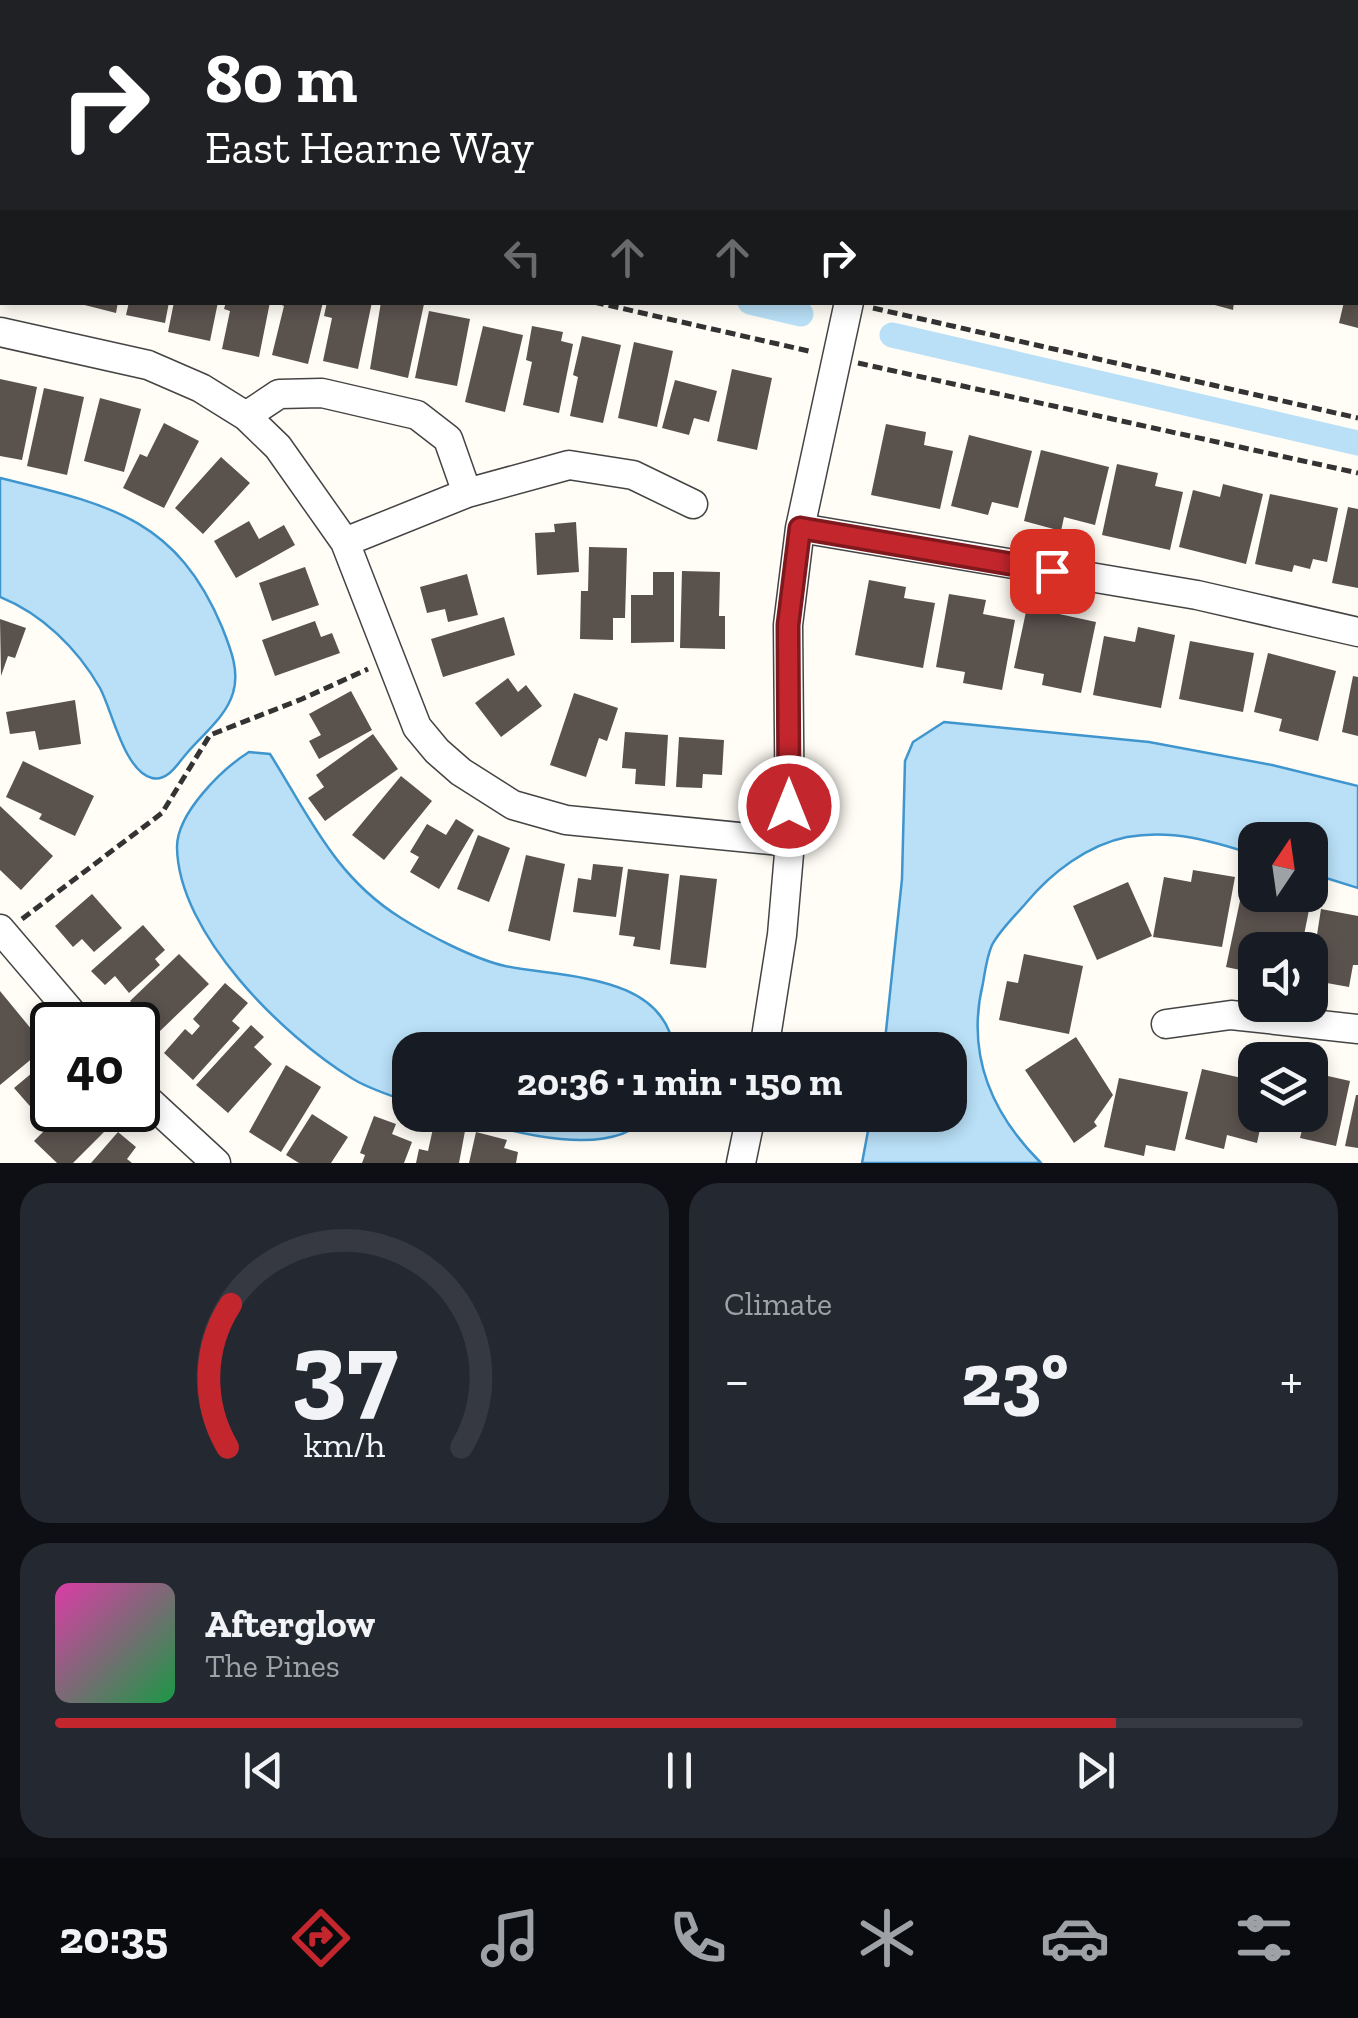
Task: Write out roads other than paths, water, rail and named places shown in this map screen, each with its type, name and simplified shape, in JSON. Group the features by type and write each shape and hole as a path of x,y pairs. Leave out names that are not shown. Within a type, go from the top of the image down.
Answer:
{"street":[{"path":"767,1032 782,936 790,842 788,625 800,528 848,306"},
{"path":"0,332 148,365 201,388 246,416 278,448 345,542 417,727 437,752 461,772 512,804 566,820 790,842"},
{"path":"246,416 279,394 322,393 417,414 448,439 467,493"},
{"path":"345,542 467,493 569,465 633,475 694,504"},
{"path":"800,528 1196,595 1358,632"},
{"path":"2,931 62,1002"},
{"path":"1166,1024 1231,1015 1358,1029"},
{"path":"160,1111 216,1163"},
{"path":"741,1163 747,1132"}],"water":[{"path":"0,478 73,497 134,521 183,561 204,590 231,651 235,685 219,718 163,777 152,778 134,764 100,688 81,659 44,623 0,597"},
{"path":"944,722 1149,742 1358,786 1358,888 1328,879 1328,822 1238,822 1238,850 1160,834 1127,837 1098,846 1071,862 1036,892 992,945 985,969 978,1034 987,1080 1008,1124 1041,1163 862,1163 868,1132 967,1132 967,1032 886,1032 902,879 905,761 913,742"},
{"path":"249,752 270,754 325,844 358,884 424,932 493,963 581,978 631,993 651,1006 668,1032 392,1032 392,1096 360,1083 326,1061 267,1010 215,948 195,914 182,880 179,834 193,806 226,769"},
{"path":"520,1132 624,1132 584,1140"}],"waterway":[{"path":"763,305 801,314"},
{"path":"892,335 1358,443"}]}
